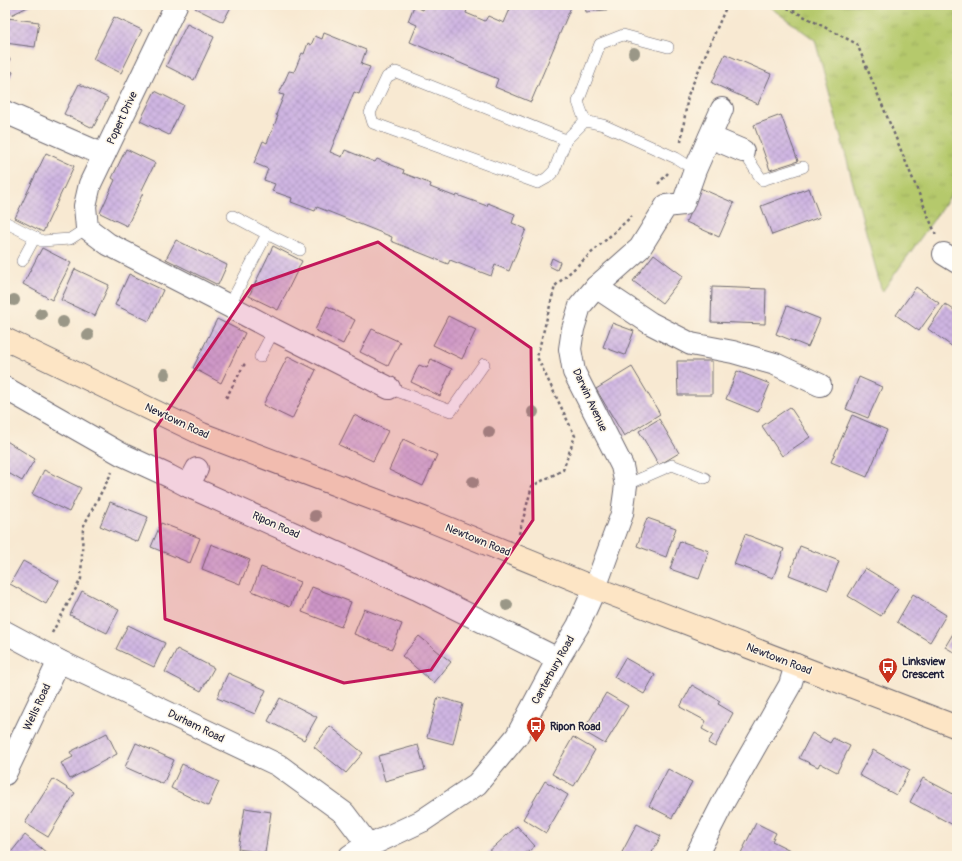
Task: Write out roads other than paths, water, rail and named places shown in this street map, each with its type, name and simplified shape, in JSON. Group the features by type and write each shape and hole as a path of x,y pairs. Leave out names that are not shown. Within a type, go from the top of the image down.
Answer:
{"main road":[{"name":"Newtown Road","path":"5,339 202,434 426,519 595,588 957,727"}],"street":[{"name":"Popert Drive","path":"5,112 104,156 176,5"},
{"name":"Darwin Avenue","path":"595,588 622,514 626,485 622,466 574,372 570,350 573,329 580,306 596,287 640,248 666,206 683,204 695,170 722,109"},
{"path":"710,137 743,151"},
{"path":"104,156 90,184 85,206 87,228 108,244 389,388"},
{"path":"596,287 650,323 691,344 733,352 775,364 820,385"},
{"name":"Ripon Road","path":"5,388 121,454 169,476 193,477 558,659"},
{"name":"Canterbury Road","path":"350,856 422,821 477,784 517,736 558,659 578,626 595,588"},
{"name":"Durham Road","path":"5,632 51,656 278,765 344,813 369,846"},
{"name":"Wells Road","path":"5,774 51,656"},
{"path":"696,856 724,801 790,686 796,665"}],"lane":[{"path":"585,121 578,102 600,44 623,35 668,47"},
{"path":"566,140 396,72 387,77 370,113 373,123 538,183 548,178 554,171 566,140 585,121"},
{"path":"585,121 603,125 676,158 695,170"},
{"path":"743,151 762,180 803,167"},
{"path":"233,216 300,250"},
{"path":"5,222 42,241 70,239 87,228"},
{"path":"229,306 267,234"},
{"path":"22,262 34,237"},
{"path":"260,357 274,330"},
{"path":"389,388 451,411 484,364"},
{"path":"626,485 672,465 705,478"}],"place":[{"name":"Linksview Crescent","path":"888,684"},
{"name":"Ripon Road","path":"536,743"}]}
